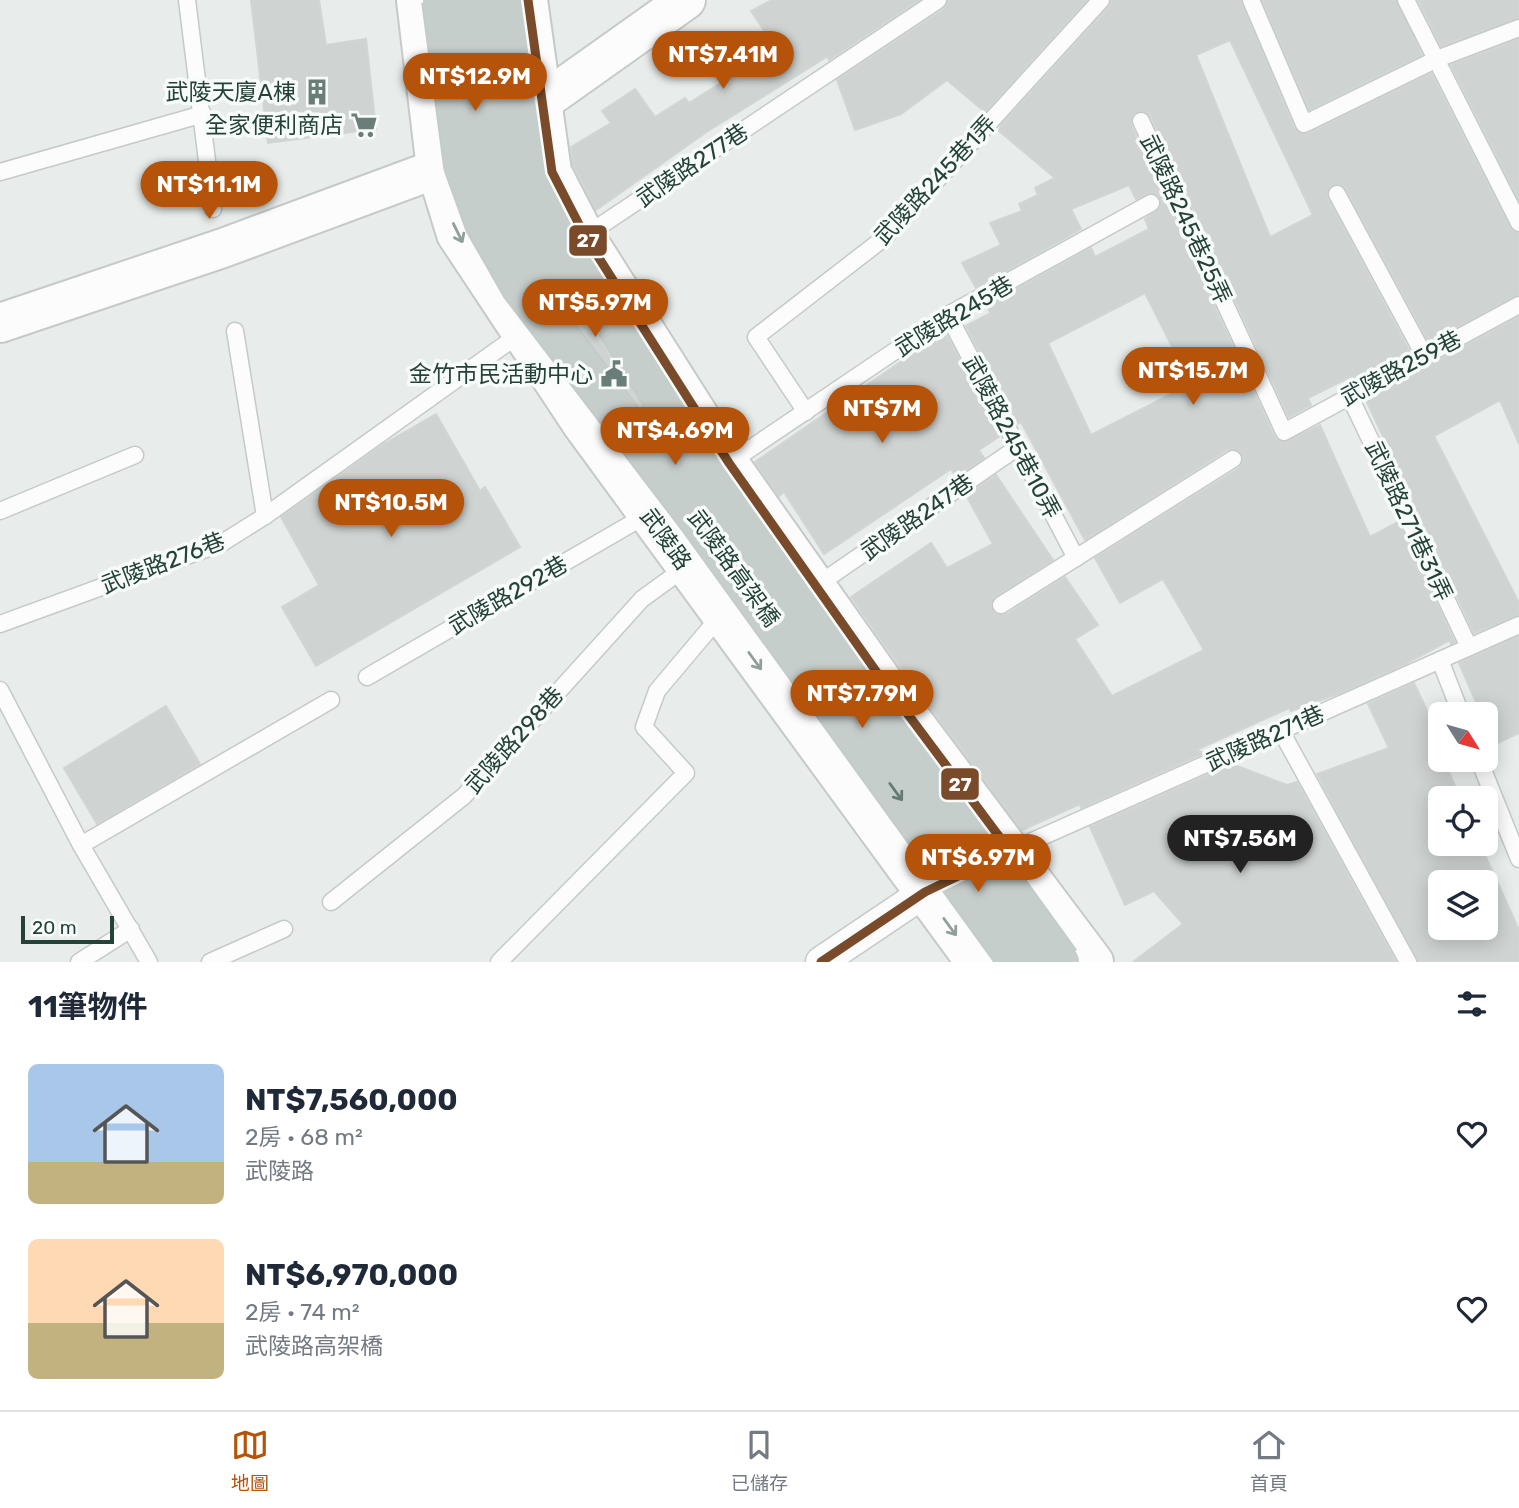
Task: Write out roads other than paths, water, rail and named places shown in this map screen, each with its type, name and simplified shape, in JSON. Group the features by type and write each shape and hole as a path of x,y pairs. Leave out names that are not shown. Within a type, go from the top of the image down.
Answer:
{"highway":[{"name":"武陵路高架橋","path":"442,0 464,165 485,223 521,286 717,492 1060,962"},
{"path":"475,0 491,132 502,177 513,212 544,279 605,381 717,492"},
{"name":"武陵路高架橋","path":"506,0 523,132 531,166 554,225 717,492 1019,962"}],"street":[{"name":"武陵路","path":"416,0 436,169 456,234 581,423 975,962"},
{"path":"528,0 552,172 717,492 816,586 914,723 1094,962"},
{"path":"0,323 223,248 436,169 463,156 686,0"},
{"path":"648,514 717,492"},
{"path":"841,777 914,723"},
{"path":"821,962 925,892 1010,851"}],"lane":[{"path":"187,0 214,209"},
{"name":"武陵路277巷","path":"585,236 938,0"},
{"name":"武陵路245巷1弄","path":"806,412 756,337 884,238 1101,0"},
{"path":"1251,0 1304,124 1437,59 1519,29"},
{"path":"1406,0 1519,223"},
{"path":"0,172 203,114"},
{"name":"武陵路245巷25弄","path":"1141,121 1284,432"},
{"path":"1337,194 1424,355"},
{"name":"武陵路245巷","path":"717,492 806,412 948,316 1151,203"},
{"name":"武陵路259巷","path":"1284,432 1519,304"},
{"name":"武陵路245巷10弄","path":"948,316 1076,558"},
{"path":"235,331 265,516"},
{"name":"武陵路276巷","path":"0,624 222,543 265,516 520,333"},
{"name":"武陵路271巷31弄","path":"1349,395 1469,647"},
{"name":"武陵路247巷","path":"816,586 1018,447"},
{"path":"0,511 135,454"},
{"path":"1001,605 1233,459"},
{"name":"武陵路292巷","path":"367,677 648,514"},
{"name":"武陵路298巷","path":"331,901 464,796 642,599 685,567"},
{"path":"499,962 686,773 644,727 657,691 721,615"},
{"name":"武陵路271巷","path":"1010,851 1519,625"},
{"path":"1440,660 1456,702"},
{"path":"0,690 81,845 149,962"},
{"path":"81,845 331,700"},
{"path":"0,727 16,719"},
{"path":"1281,731 1408,962"},
{"path":"1484,772 1519,859"},
{"path":"79,962 131,929"},
{"path":"210,962 284,929"}],"place":[{"name":"武陵天廈A棟","path":"317,92"},
{"name":"全家便利商店","path":"364,125"},
{"name":"金竹市民活動中心","path":"614,374"}]}
